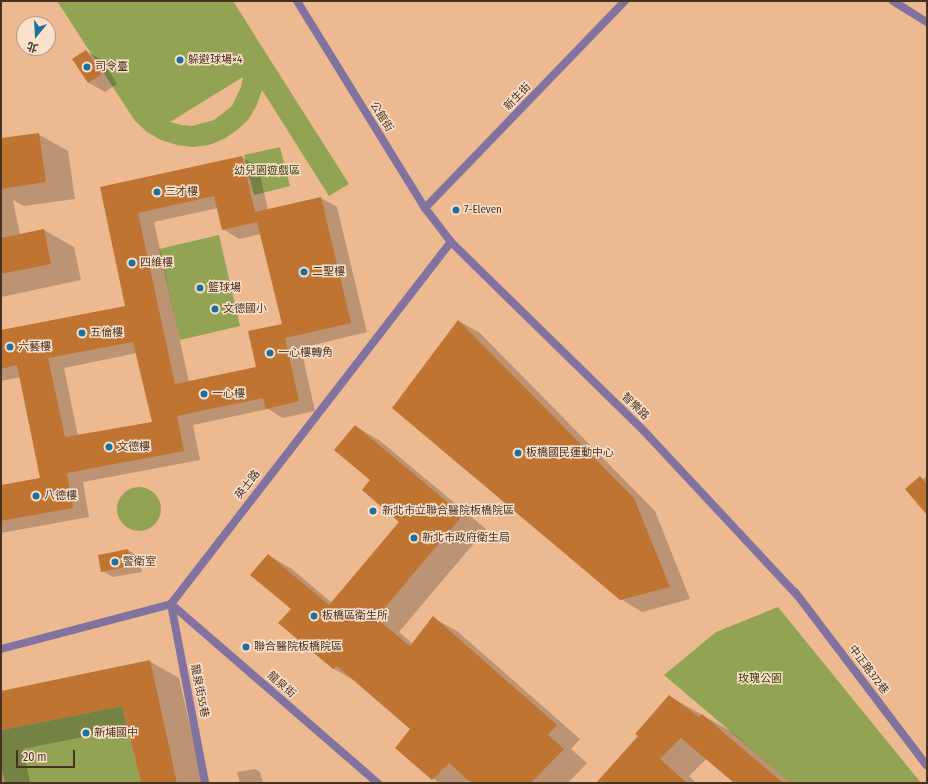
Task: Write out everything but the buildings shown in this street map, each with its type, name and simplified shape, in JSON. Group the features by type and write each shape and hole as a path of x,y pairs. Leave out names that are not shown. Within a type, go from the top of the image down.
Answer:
{"street":[{"name":"公館街","path":"297,1 424,208 451,242"},
{"name":"新生街","path":"424,208 625,1"},
{"path":"892,1 927,22"},
{"name":"智樂路","path":"451,242 644,431 798,595"},
{"name":"英士路","path":"171,604 451,242"},
{"name":"中正路372巷","path":"790,587 798,595 927,766"},
{"path":"1,649 171,604"},
{"name":"龍泉街55巷","path":"171,604 205,783"},
{"name":"龍泉街","path":"171,604 378,783"}],"green space":[{"path":"57,1 233,1 349,184 329,196 262,90 256,107 248,120 224,139 209,145 193,147 177,145 161,140 147,132 135,121","holes":["243,77 241,87 232,106 214,120 192,126 170,122"]},
{"name":"幼兒園遊戲區","path":"280,147 290,186 254,195 244,155"},
{"name":"籃球場","path":"219,235 240,326 180,340 159,249"},
{"path":"139,487 151,491 157,497 161,509 157,521 151,527 139,531 127,527 121,521 117,509 121,497 127,491"},
{"name":"玫瑰公園","path":"778,607 921,783 791,783 664,675 716,632"},
{"path":"122,706 141,783 5,783 1,765 1,730"}],"place":[{"name":"躲避球場×4","path":"180,60"},
{"name":"司令臺","path":"87,67"},
{"name":"三才樓","path":"157,192"},
{"name":"7-Eleven","path":"456,210"},
{"name":"四維樓","path":"132,263"},
{"name":"二聖樓","path":"304,272"},
{"name":"籃球場","path":"200,288"},
{"name":"文德國小","path":"215,309"},
{"name":"五倫樓","path":"82,333"},
{"name":"六藝樓","path":"10,347"},
{"name":"一心樓轉角","path":"270,353"},
{"name":"一心樓","path":"204,394"},
{"name":"文德樓","path":"109,447"},
{"name":"板橋國民運動中心","path":"518,453"},
{"name":"八德樓","path":"36,496"},
{"name":"新北市立聯合醫院板橋院區","path":"373,511"},
{"name":"新北市政府衛生局","path":"414,538"},
{"name":"警衛室","path":"115,562"},
{"name":"板橋區衛生所","path":"314,616"},
{"name":"聯合醫院板橋院區","path":"246,647"},
{"name":"新埔國中","path":"86,733"}]}
